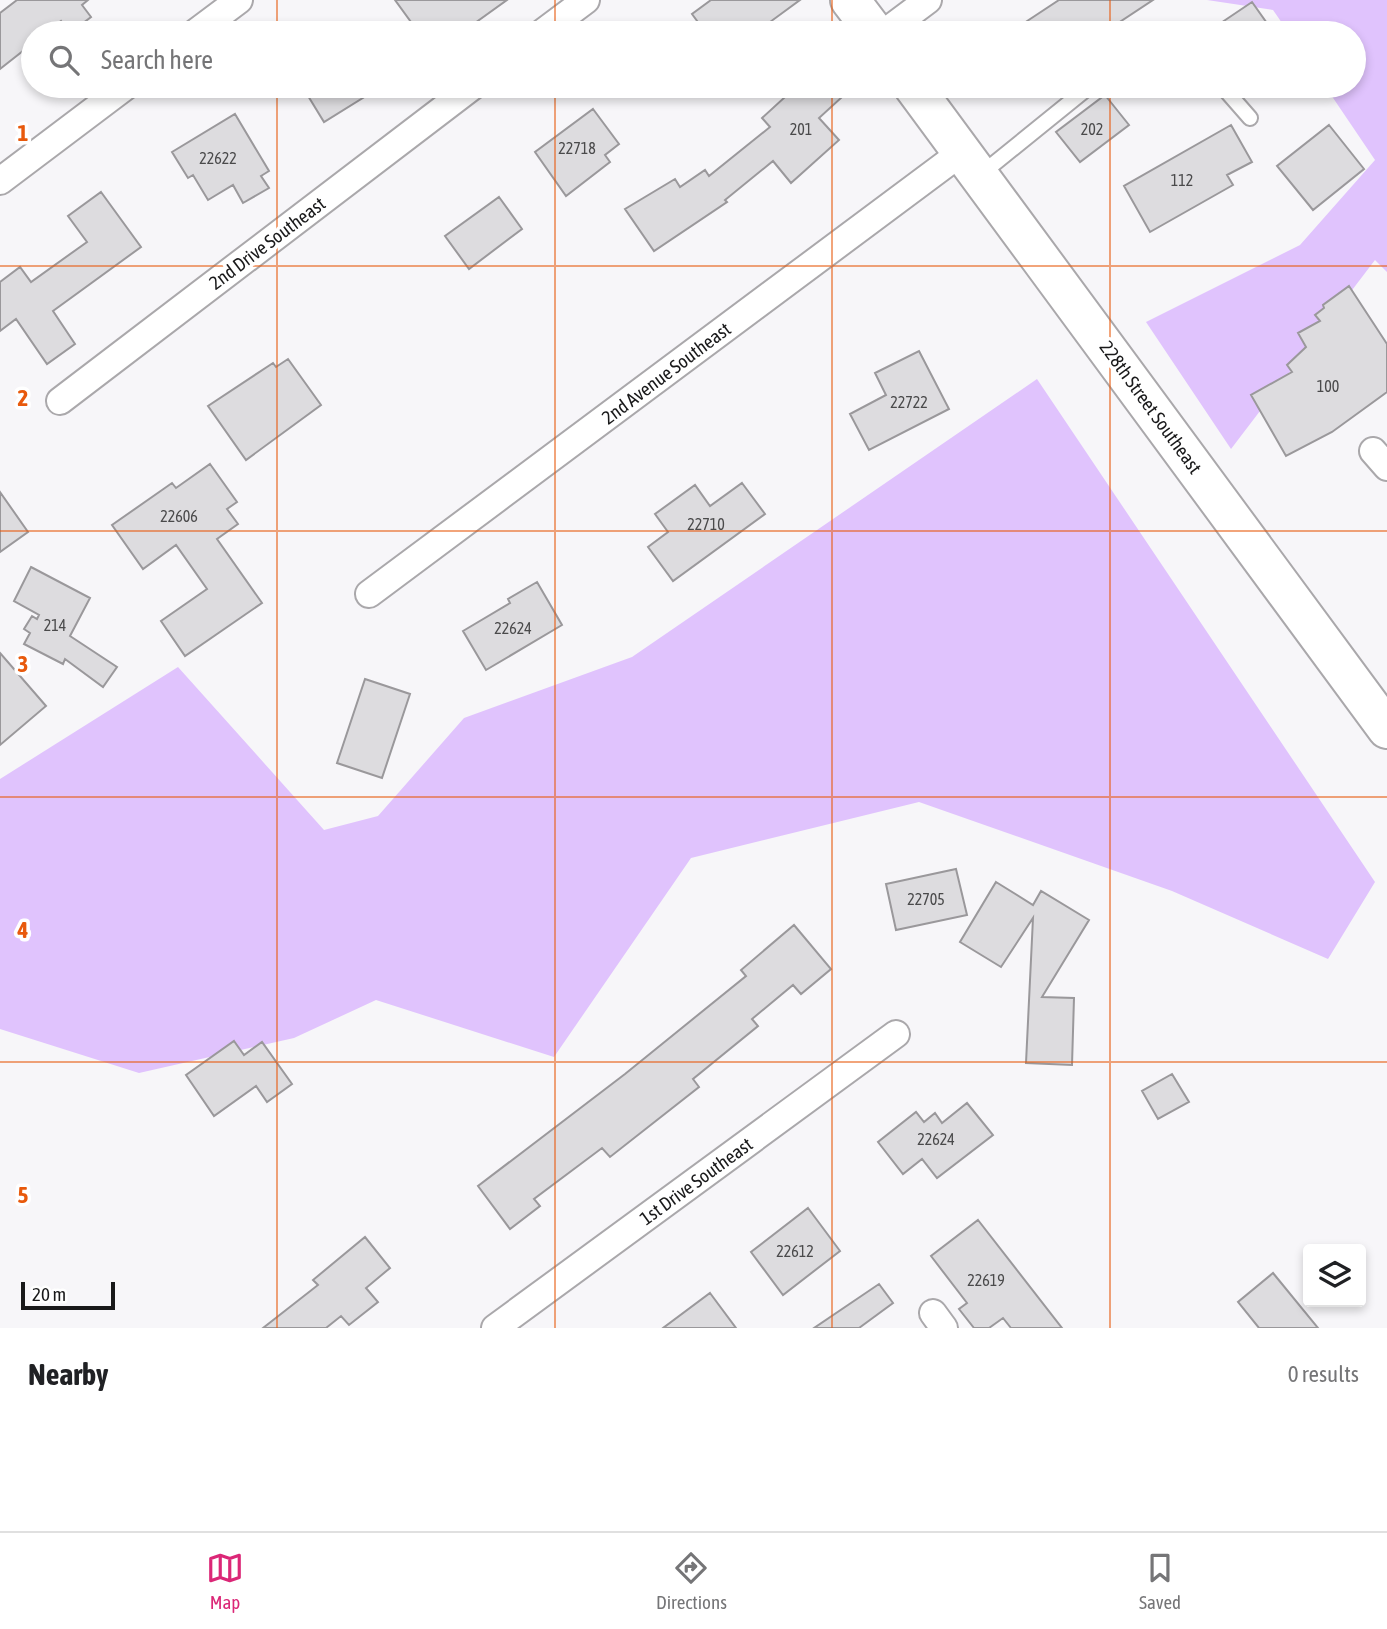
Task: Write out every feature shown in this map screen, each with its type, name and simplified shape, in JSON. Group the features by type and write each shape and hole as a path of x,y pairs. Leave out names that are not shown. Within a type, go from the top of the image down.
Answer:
{"main road":[{"path":"850,0 866,21"},
{"name":"228th Street Southeast","path":"923,98 1387,729"}],"street":[{"path":"211,21 239,0"},
{"path":"558,21 586,0"},
{"path":"900,21 928,0"},
{"path":"0,181 110,98"},
{"name":"2nd Drive Southeast","path":"60,401 457,98"},
{"name":"2nd Avenue Southeast","path":"369,594 971,163"},
{"name":"1st Drive Southeast","path":"495,1328 896,1034"}],"lane":[{"path":"971,163 1071,98"},
{"path":"1232,98 1250,118"}],"shaded area":[{"path":"1207,0 1387,0 1387,272 1375,260 1231,449 1146,322 1300,245 1375,160 1333,98 1366,98 1366,21 1281,21 1273,10"},
{"path":"1037,379 1375,882 1328,959 1172,891 919,802 691,858 554,1057 376,1000 294,1038 139,1073 0,1029 0,779 178,667 324,830 378,816 464,718 632,657"}],"building":[{"path":"17,0 88,0 82,5 91,17 86,21 21,21 21,52 0,69 0,13"},
{"path":"395,0 507,0 478,21 410,21"},
{"path":"711,0 800,0 771,21 697,21 692,14"},
{"path":"1059,0 1153,0 1121,21 1027,21"},
{"path":"1252,2 1265,21 1224,21"},
{"path":"309,98 363,98 324,122"},
{"path":"784,98 841,98 819,118 839,140 791,183 773,161 725,200 727,202 654,251 625,209 675,179 680,187 705,170 709,176 770,127 762,118"},
{"path":"1101,98 1107,98 1129,125 1080,162 1056,132"},
{"path":"593,109 619,144 605,155 610,162 566,196 535,152"},
{"path":"235,114 269,171 261,176 269,188 243,203 233,185 208,200 193,175 188,178 172,152"},
{"path":"1231,125 1252,162 1227,175 1233,185 1150,232 1124,186"},
{"path":"1329,125 1364,169 1313,210 1277,166"},
{"path":"101,192 141,247 53,311 75,344 47,364 16,319 0,331 0,282 20,267 31,282 87,242 68,216"},
{"path":"499,197 522,229 469,269 445,236"},
{"path":"1349,286 1387,344 1387,392 1332,432 1286,456 1251,395 1292,372 1287,365 1306,347 1298,333 1320,321 1315,315 1324,308 1323,305"},
{"path":"919,351 949,409 869,450 850,414 886,395 875,373"},
{"path":"288,359 321,405 246,460 208,406 273,363 276,367"},
{"path":"210,464 237,502 227,509 238,524 217,539 262,603 185,656 161,621 207,589 176,545 143,569 112,525 172,483 176,488"},
{"path":"742,483 765,514 673,581 648,547 668,532 655,514 695,485 710,506"},
{"path":"0,492 28,532 0,552"},
{"path":"31,567 90,598 70,636 117,667 103,687 65,659 63,664 24,644 30,633 24,629 32,616 37,619 39,615 14,601"},
{"path":"537,582 562,625 486,670 463,631 510,603 508,599"},
{"path":"0,653 46,706 0,745"},
{"path":"365,679 410,694 382,778 337,763"},
{"path":"956,869 967,915 896,930 886,884"},
{"path":"996,882 1033,905 1041,891 1089,920 1042,997 1074,998 1072,1065 1026,1063 1033,918 1001,967 960,942"},
{"path":"794,925 831,969 801,994 793,985 752,1019 758,1026 693,1079 699,1087 610,1157 602,1148 534,1199 540,1206 510,1229 478,1186 625,1074 746,976 741,970"},
{"path":"234,1041 244,1055 262,1042 292,1084 267,1102 256,1086 214,1116 186,1075"},
{"path":"1172,1074 1189,1102 1158,1119 1142,1091"},
{"path":"967,1103 993,1135 937,1178 922,1159 903,1174 878,1142 916,1112 924,1122 935,1113 942,1123"},
{"path":"808,1208 840,1251 783,1295 751,1252"},
{"path":"978,1220 1062,1328 1011,1328 1003,1318 989,1328 974,1328 959,1309 967,1303 931,1256"},
{"path":"365,1237 390,1268 366,1288 378,1302 349,1325 341,1316 326,1328 263,1328 318,1285 313,1280"},
{"path":"1273,1273 1318,1328 1259,1328 1238,1302"},
{"path":"879,1284 893,1303 859,1328 814,1328"},
{"path":"710,1293 736,1328 663,1328"}]}
